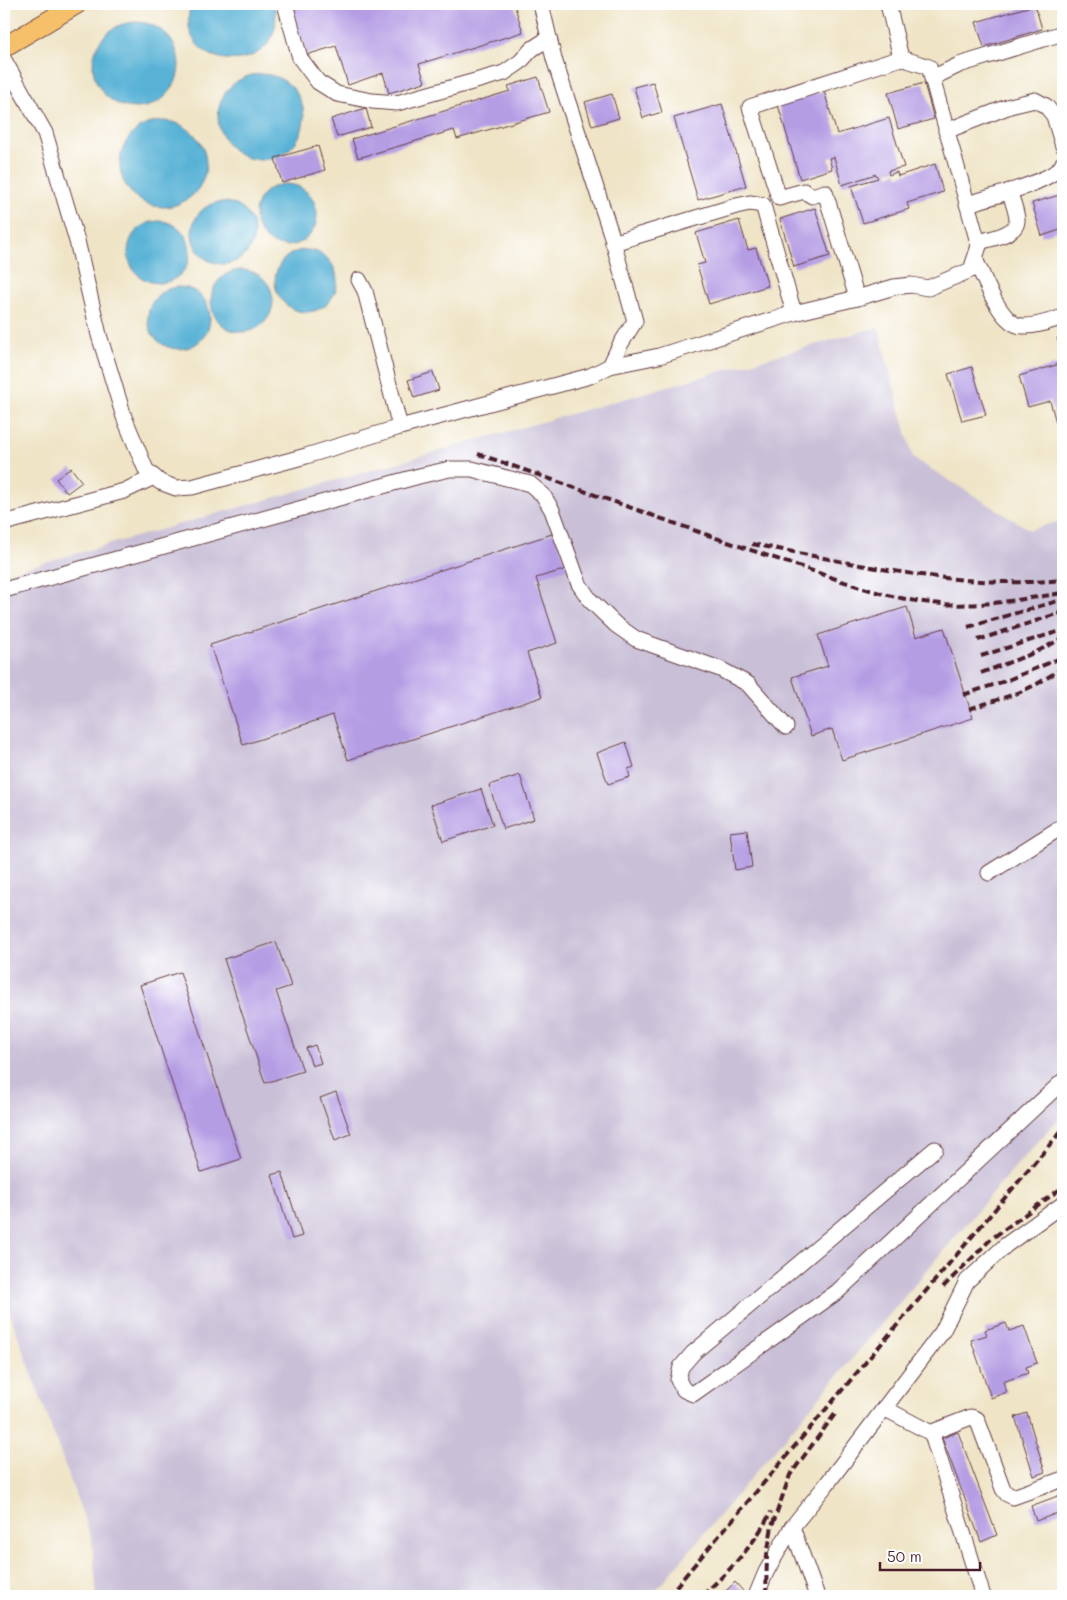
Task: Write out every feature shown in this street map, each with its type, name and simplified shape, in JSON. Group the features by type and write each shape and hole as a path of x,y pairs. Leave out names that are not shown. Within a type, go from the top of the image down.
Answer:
{"main road":[{"path":"4,47 77,4"}],"lane":[{"path":"285,4 300,58 318,82 337,94 372,101 397,103 504,73 520,62 532,49 549,38"},
{"path":"541,4 554,59 613,243 635,321 620,344 610,366"},
{"path":"888,4 901,58"},
{"path":"932,78 959,65 1063,33"},
{"path":"4,60 45,133 77,241 99,335 124,417 146,470 160,482 176,488 192,487 306,456 400,427 590,376 610,366 659,356 794,313 894,287 911,285 928,288 966,274 971,270 979,246 929,67 901,58 750,107 779,198"},
{"path":"946,131 1010,106 1035,100 1046,106 1054,116 1063,146"},
{"path":"967,204 1036,183 1054,173 1062,166 1063,162"},
{"path":"613,243 736,206 750,203 763,205 804,191 812,196 825,192 857,298"},
{"path":"978,242 1003,235 1014,228 1017,221 1010,191"},
{"path":"763,205 794,313"},
{"path":"975,259 1002,314 1010,322 1021,326 1063,317"},
{"path":"359,280 365,291 400,427"},
{"path":"4,590 419,476 450,469 472,470 530,484 543,495 552,510 579,584 590,600 616,626 636,639 720,669 748,684 786,727"},
{"path":"4,523 124,490 154,477"},
{"path":"989,873 1063,826"},
{"path":"935,1149 693,1353 681,1367 678,1380 684,1390 693,1394 837,1292 1063,1081"},
{"path":"756,1596 766,1572 792,1527 942,1332 967,1281 1006,1244 1063,1204"},
{"path":"884,1408 933,1434"},
{"path":"983,1596 933,1438 935,1430 971,1417 977,1419 1003,1489 1013,1497 1063,1479"},
{"path":"792,1527 817,1596"}],"shaded area":[{"path":"878,327 913,458 1030,530 1063,520 1063,1114 1006,1177 651,1596 97,1596 92,1540 4,1297 4,574"}],"water":[{"path":"191,4 274,4 274,29 265,46 250,57 231,59 213,56 198,45 189,28"},
{"path":"136,22 153,25 167,34 176,48 179,65 176,82 167,96 153,105 136,108 119,105 105,96 96,82 93,65 96,48 105,34 119,25"},
{"path":"261,74 278,77 292,86 301,100 304,117 301,134 292,148 278,157 261,160 244,157 230,148 221,134 218,117 221,100 230,86 244,77"},
{"path":"163,121 180,124 194,133 203,147 206,164 203,181 194,195 180,204 163,207 146,204 132,195 123,181 120,164 123,147 132,133 146,124"},
{"path":"286,184 298,187 308,193 314,203 317,215 314,227 308,237 298,243 286,246 274,243 264,237 258,227 255,215 258,203 264,193 274,187"},
{"path":"223,202 235,205 245,211 251,221 254,233 251,245 245,255 235,261 223,264 211,261 201,255 195,245 192,233 195,221 201,211 211,205"},
{"path":"159,221 171,224 181,230 187,240 190,252 187,264 181,274 171,280 159,283 147,280 137,274 131,264 128,252 131,240 137,230 147,224"},
{"path":"306,250 318,253 328,259 334,269 337,281 334,293 328,303 318,309 306,312 294,309 284,303 278,293 275,281 278,269 284,259 294,253"},
{"path":"242,270 254,273 264,279 270,289 273,301 270,313 264,323 254,329 242,332 230,329 220,323 214,313 211,301 214,289 220,279 230,273"},
{"path":"179,287 191,290 201,296 207,306 210,318 207,330 201,340 191,346 179,349 167,346 157,340 151,330 148,318 151,306 157,296 167,290"}],"building":[{"path":"301,4 514,4 523,32 419,64 425,82 389,93 383,73 348,85 336,46 306,55 293,10 302,6"},
{"path":"1035,5 1042,29 984,47 976,22"},
{"path":"538,77 549,112 457,139 454,130 358,158 352,139 510,91 508,86"},
{"path":"653,82 662,112 643,118 634,87"},
{"path":"924,83 934,119 898,129 888,93"},
{"path":"824,91 837,134 889,118 904,167 888,171 889,175 897,172 898,176 935,164 943,192 907,203 909,209 863,223 851,186 878,178 876,174 842,185 834,157 829,158 832,169 800,179 778,105"},
{"path":"612,94 619,118 592,126 585,102"},
{"path":"722,104 746,186 698,200 674,118"},
{"path":"366,108 371,127 337,137 331,119"},
{"path":"318,146 325,170 282,183 275,158"},
{"path":"1063,194 1063,229 1042,236 1032,203"},
{"path":"815,208 830,256 794,267 780,219"},
{"path":"739,220 748,250 756,248 768,286 709,304 697,265 705,263 696,233"},
{"path":"1063,336 1063,359 1057,338"},
{"path":"1063,363 1063,440 1061,440 1050,401 1028,407 1019,376"},
{"path":"972,367 986,415 962,421 948,374"},
{"path":"433,372 439,390 414,398 408,380"},
{"path":"71,468 82,482 67,493 56,479"},
{"path":"555,533 567,569 536,578 557,643 527,653 542,697 348,760 333,715 243,745 210,645"},
{"path":"907,607 916,637 944,628 973,718 842,760 832,729 811,736 792,677 828,666 818,635"},
{"path":"626,742 634,767 628,769 630,777 608,784 597,753"},
{"path":"520,775 534,819 503,829 489,785"},
{"path":"481,789 493,825 443,841 431,805"},
{"path":"747,830 752,867 735,870 730,832"},
{"path":"276,942 291,986 276,991 303,1071 265,1083 224,959"},
{"path":"180,972 241,1159 201,1172 140,985"},
{"path":"315,1045 321,1063 312,1066 306,1048"},
{"path":"336,1092 351,1134 335,1140 320,1098"},
{"path":"282,1172 302,1236 292,1239 272,1175"},
{"path":"1006,1323 1009,1331 1024,1326 1037,1363 1026,1367 1028,1373 1003,1382 1007,1392 991,1398 971,1340 987,1335 985,1330"},
{"path":"1027,1413 1045,1472 1034,1476 1015,1417"},
{"path":"958,1432 997,1535 981,1542 942,1438"},
{"path":"1063,1494 1063,1511 1036,1521 1031,1506"},
{"path":"735,1582 745,1596 721,1596"}],"railway":[{"path":"478,454 843,582 883,594 923,602 958,605 1003,602 1063,593"},
{"path":"752,544 906,573 945,578 1024,582 1063,580"},
{"path":"968,627 1061,600"},
{"path":"978,640 1063,612"},
{"path":"981,656 1063,630"},
{"path":"981,673 1034,653 1063,638"},
{"path":"963,695 1008,680 1063,657"},
{"path":"969,709 1018,693 1063,668"},
{"path":"668,1596 1063,1129"},
{"path":"943,1287 991,1239 1063,1187"},
{"path":"766,1596 767,1555 772,1526 790,1475 835,1414"},
{"path":"702,1596 740,1557 756,1537 771,1512"}]}
